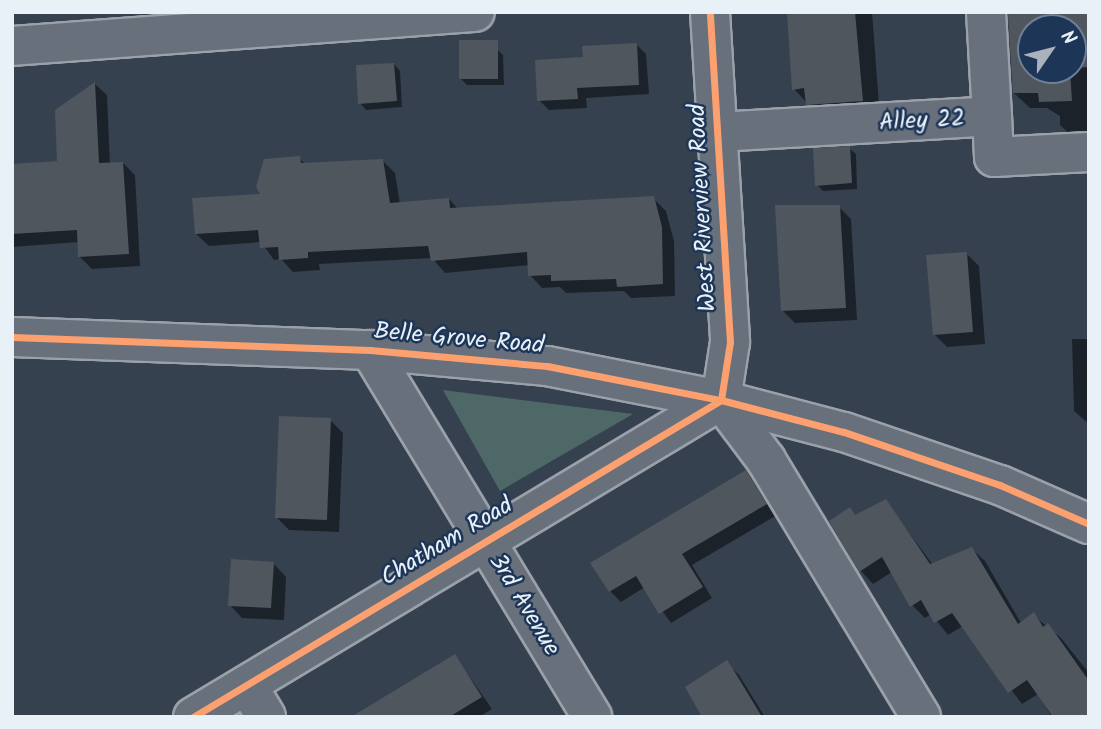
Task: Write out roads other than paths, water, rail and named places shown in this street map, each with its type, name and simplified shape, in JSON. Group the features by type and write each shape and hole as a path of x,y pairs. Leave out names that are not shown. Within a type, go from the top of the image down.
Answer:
{"street":[{"path":"12,47 475,12"},
{"name":"West Riverview Road","path":"710,12 730,342 721,400"},
{"path":"986,12 992,116"},
{"name":"Alley 22","path":"717,132 992,116 994,157 1089,152"},
{"name":"Belle Grove Road","path":"12,337 370,350 547,366 721,400 844,432 1000,485 1089,524"},
{"name":"3rd Avenue","path":"370,350 592,717"},
{"path":"721,400 766,460 921,717"},
{"name":"Chatham Road","path":"194,717 256,701 486,542 721,400"}]}
